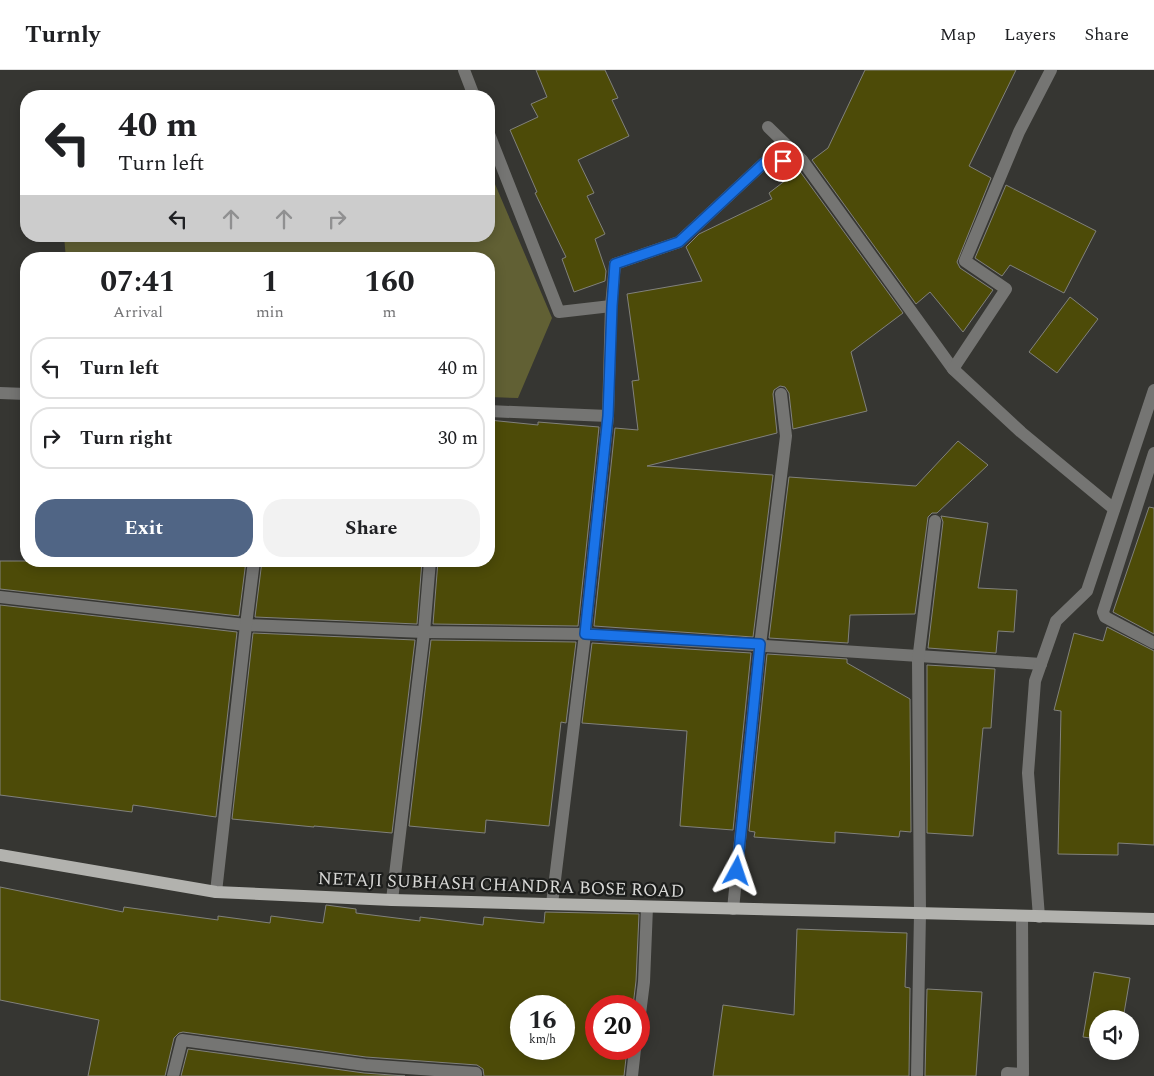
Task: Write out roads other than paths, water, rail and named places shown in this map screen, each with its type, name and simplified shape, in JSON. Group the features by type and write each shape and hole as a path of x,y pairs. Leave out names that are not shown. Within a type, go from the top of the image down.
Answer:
{"main road":[{"name":"NETAJI SUBHASH CHANDRA BOSE ROAD","path":"0,855 216,892 392,900 1154,919"}],"street":[{"path":"464,70 472,90"},
{"path":"953,369 1006,289 965,261 1019,132 1051,70"},
{"path":"768,127 802,160 953,369 1021,432 1114,509"},
{"path":"495,149 559,312 612,306"},
{"path":"552,904 585,634 608,416 615,264 679,242 764,163 802,160"},
{"path":"1039,917 1028,773 1035,681 1056,621 1087,591 1154,390"},
{"path":"0,393 20,394"},
{"path":"734,909 760,644 786,436 781,394"},
{"path":"495,411 608,416"},
{"path":"1154,453 1103,612 1105,617 1154,643"},
{"path":"917,1076 920,913 919,655 935,521"},
{"path":"216,892 253,567"},
{"path":"392,900 424,632 429,567"},
{"path":"0,597 246,625 424,632 585,634 760,644 1041,664"},
{"path":"642,995 647,907"},
{"path":"1007,1076 1007,1073 1023,1074 1022,916"},
{"path":"173,1076 182,1040 365,1065 476,1075"},
{"path":"632,1076 634,1060"}]}
